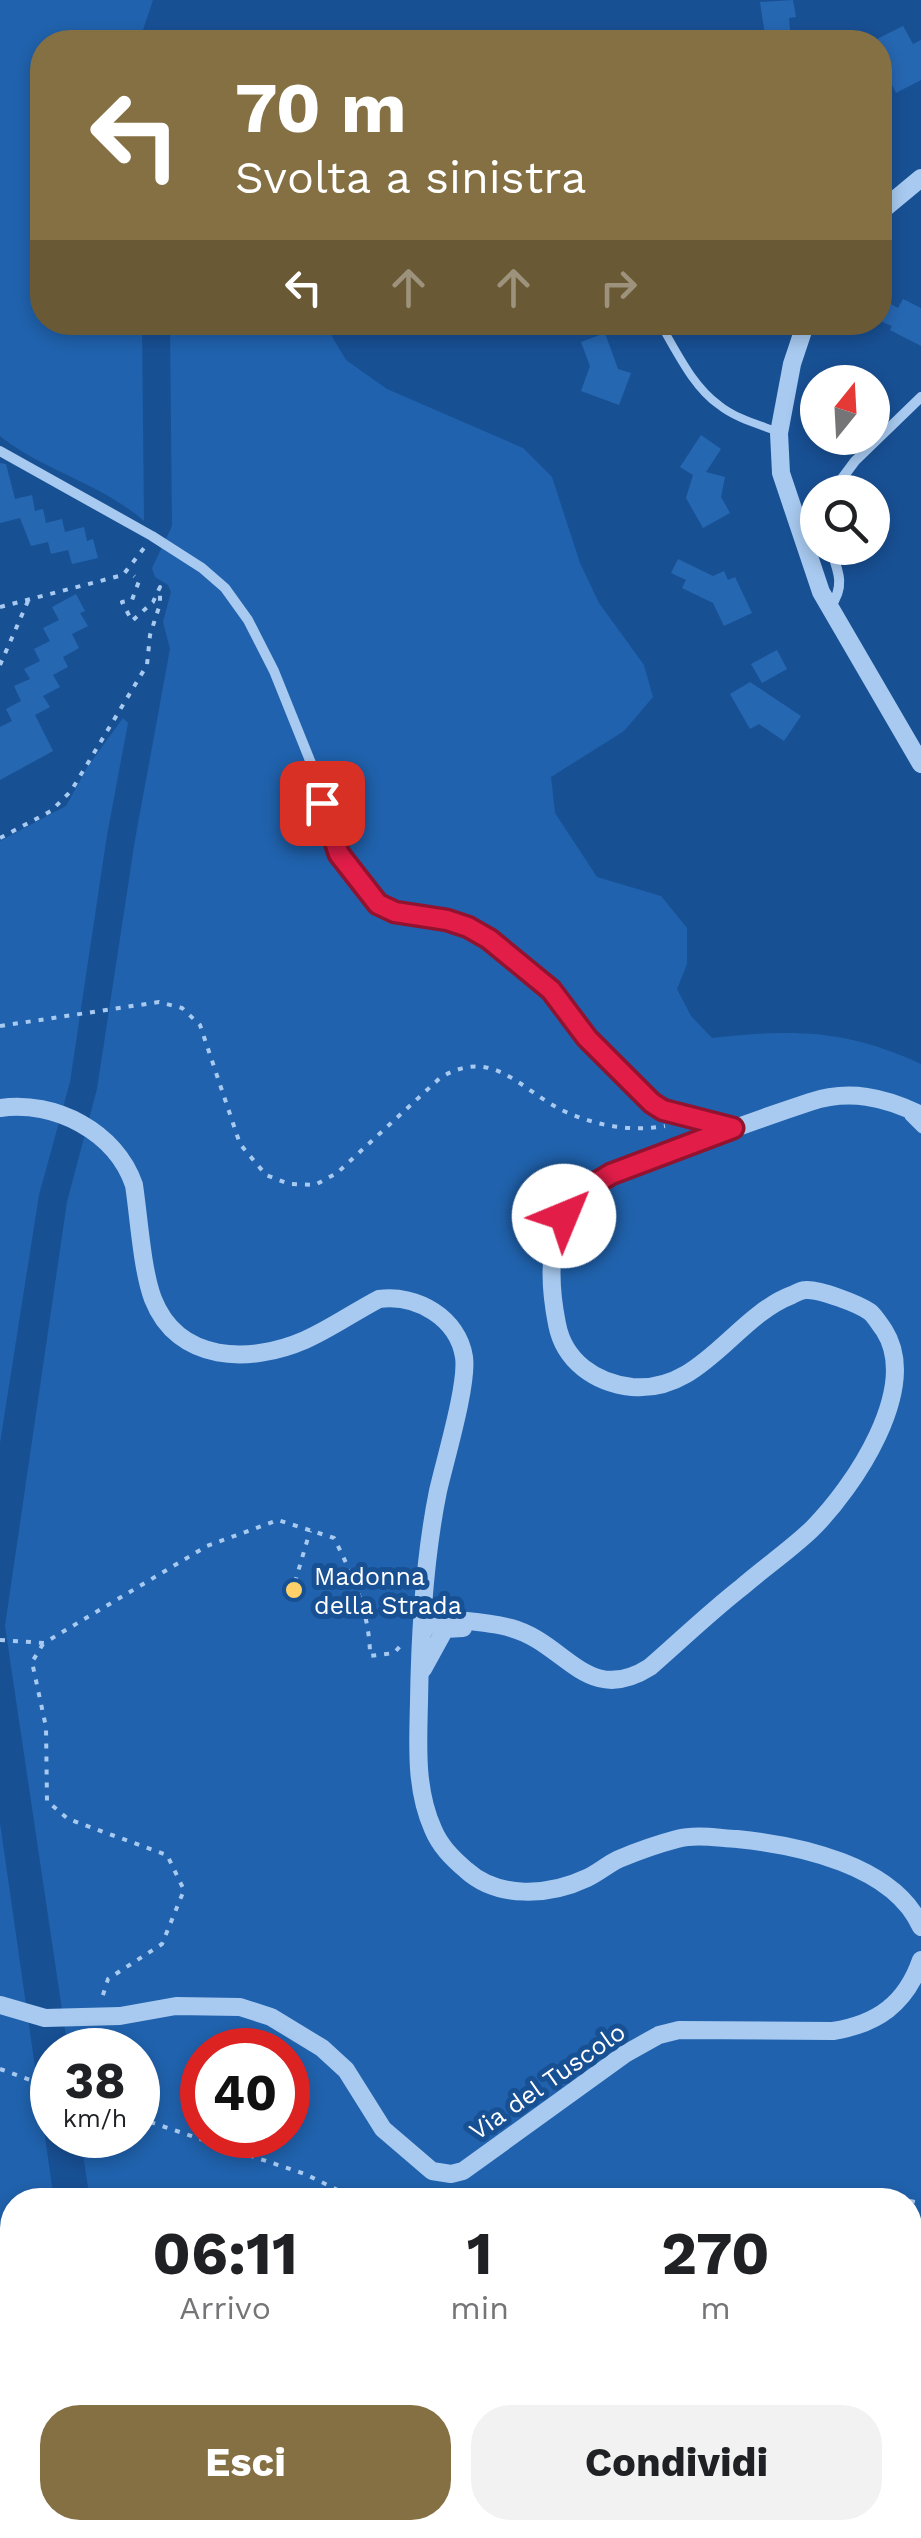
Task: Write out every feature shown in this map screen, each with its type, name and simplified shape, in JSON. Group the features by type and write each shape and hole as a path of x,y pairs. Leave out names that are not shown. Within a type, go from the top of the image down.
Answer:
{"street":[{"path":"892,202 921,178"},
{"path":"802,335 792,364 780,433 784,481 829,608 921,764"},
{"path":"845,475 864,451 921,397"},
{"path":"0,452 152,536 225,588 248,620 294,718 336,847 378,904 395,912 458,923 489,939 551,990 587,1038 652,1103 663,1110 733,1128"},
{"path":"829,608 838,596 840,583 835,565"},
{"path":"420,1629 433,1617 511,1628 537,1639 584,1674 603,1680 637,1676 812,1528 854,1479 887,1418 899,1378 892,1342 871,1312 806,1290 770,1304 697,1368 676,1380 630,1387 588,1373 565,1350 556,1319 550,1265 555,1234 564,1216 593,1185 611,1174 733,1128 834,1096 874,1098 921,1115"},
{"path":"0,1108 16,1105 72,1117 113,1148 128,1168 134,1185 152,1296 173,1330 191,1344 214,1354 234,1356 278,1348 305,1340 379,1299 391,1298 430,1309 453,1329 464,1352 464,1374 437,1496 420,1629 419,1781 434,1832 446,1853 486,1885 538,1892 565,1887 616,1860 680,1838 766,1842 810,1851 865,1874 902,1899 914,1911 921,1927"},
{"path":"424,1591 453,1614 488,1626"},
{"path":"420,1678 428,1655 445,1629 488,1626"},
{"name":"Via del Tuscolo","path":"0,2005 46,2018 120,2016 176,2006 240,2007 270,2017 322,2048 346,2070 383,2130 432,2171 451,2174 463,2171 625,2054 659,2035 679,2030 855,2028 898,2004 921,1960"}],"lane":[{"path":"668,335 711,399 732,414 780,433"},
{"path":"874,1098 905,1113 921,1128"}],"path":[{"path":"0,607 123,575 152,536"},
{"path":"0,838 51,811 72,792 146,664 160,604 160,587 152,602 132,621 122,602 132,600 138,581 134,576"},
{"path":"0,665 28,601"},
{"path":"0,1026 158,1002 182,1008 200,1025 240,1144 266,1175 289,1184 315,1185 337,1173 440,1078 474,1064 502,1072 563,1110 604,1126 665,1126"},
{"path":"96,2016 108,1979 162,1944 184,1890 167,1855 68,1819 47,1801 46,1727 32,1662 44,1642 207,1546 278,1520 334,1538 352,1576 370,1633 370,1656 394,1654 420,1629"},
{"path":"295,1582 310,1531"},
{"path":"0,1640 44,1642"},
{"path":"0,2069 30,2080"},
{"path":"160,2125 306,2174 334,2188"}],"shaded area":[{"path":"0,0 153,0 143,30 30,30 30,335 142,335 144,521 110,497 35,459 0,436"},
{"path":"170,335 331,335 346,360 387,389 523,448 552,477 580,563 599,603 644,665 653,697 624,731 551,777 555,813 597,877 661,896 687,928 687,964 677,989 691,1016 712,1038 818,1034 868,1044 921,1064 921,2188 88,2188 84,2158 160,2158 160,2028 65,2028 5,1626 67,1202 97,1089 135,840 170,649 163,622 171,592 168,585 155,577 152,568 172,526"},
{"path":"123,718 128,723 70,1082 39,1195 0,1443 0,841 66,806 88,766"},
{"path":"0,1823 30,2032 30,2158 48,2158 52,2188 0,2188"}],"building":[{"path":"793,0 796,17 789,18 790,30 764,30 760,2"},
{"path":"903,26 913,44 921,40 921,80 896,93 892,85 892,32"},
{"path":"903,299 921,308 921,346 892,331 892,305 898,308"},
{"path":"606,335 618,369 631,373 619,405 581,391 590,366 581,342"},
{"path":"701,435 721,449 706,472 725,477 721,497 730,513 703,528 686,498 693,475 680,467"},
{"path":"0,463 6,464 15,499 32,495 35,511 43,509 46,523 62,519 65,532 84,527 87,541 93,539 98,558 72,564 68,550 51,554 48,542 31,546 20,518 0,523"},
{"path":"678,559 713,576 724,571 728,580 735,577 752,613 724,626 713,603 682,588 686,580 671,573"},
{"path":"76,594 88,626 72,634 79,648 63,657 68,667 53,675 60,687 43,696 50,707 35,715 53,751 0,780 0,727 12,721 6,709 21,701 14,686 30,679 24,669 40,661 34,649 50,641 43,628 59,620 52,607"},
{"path":"777,650 787,669 762,683 751,664"},
{"path":"750,682 801,716 784,741 759,724 750,729 730,694"}],"place":[{"name":"Madonna della Strada","path":"294,1590"}],"route":[{"path":"322,803 339,854 364,890 384,909 447,920 489,939 551,990 587,1038 652,1103 663,1110 733,1128 611,1174 576,1200 564,1216"}]}
